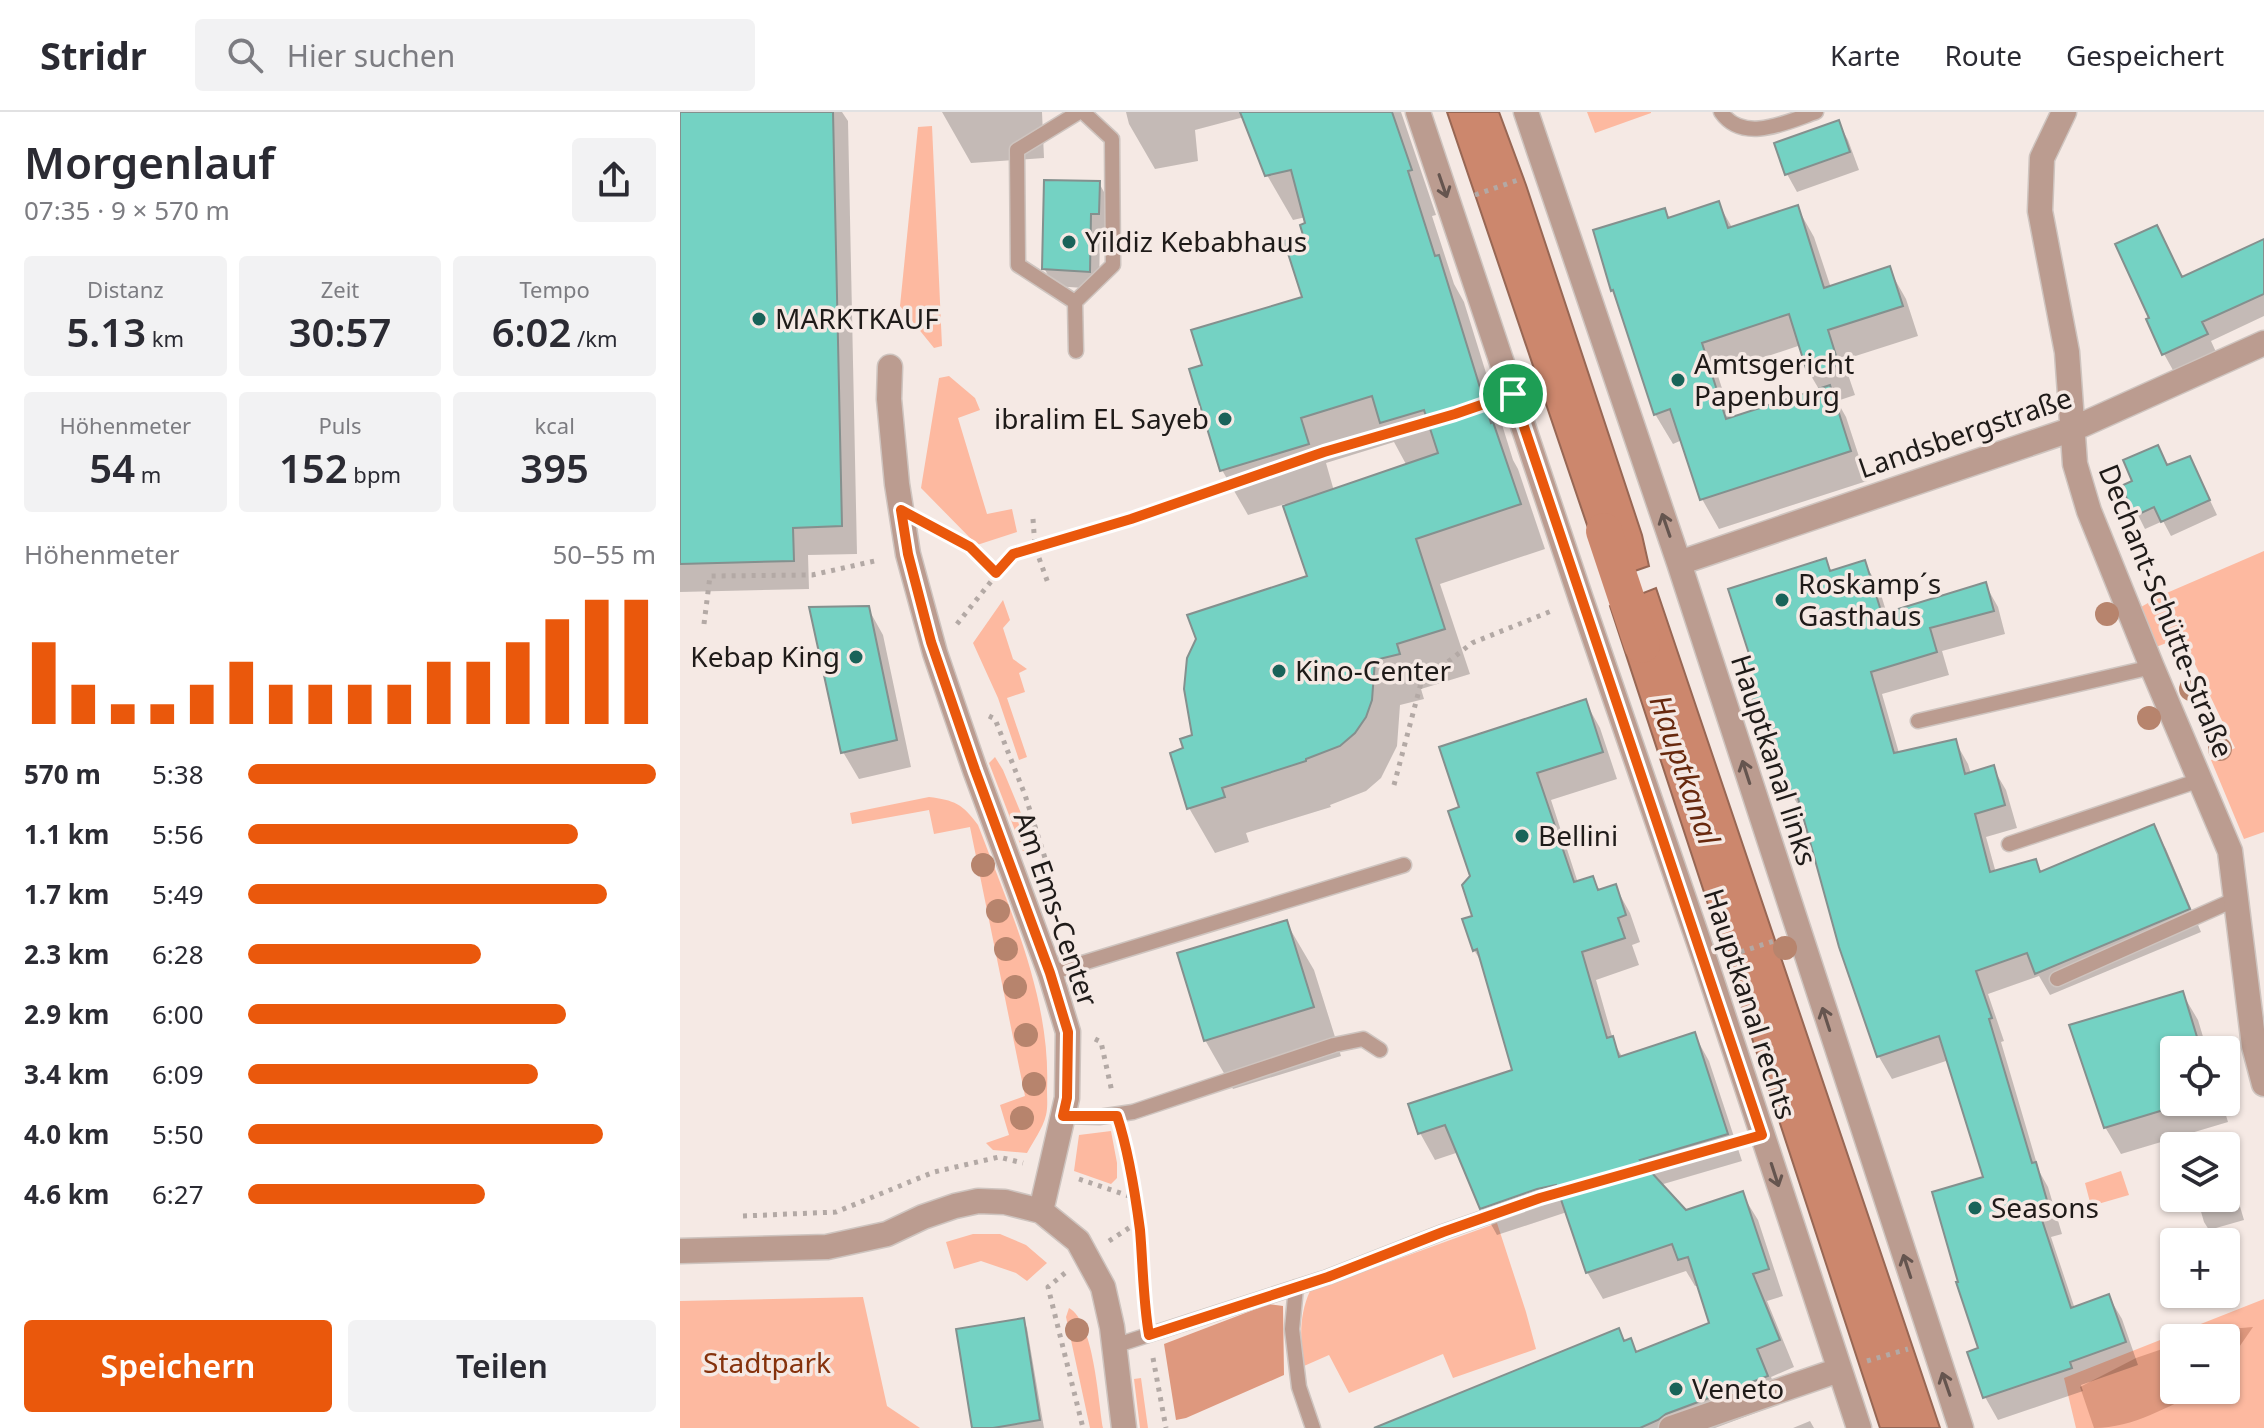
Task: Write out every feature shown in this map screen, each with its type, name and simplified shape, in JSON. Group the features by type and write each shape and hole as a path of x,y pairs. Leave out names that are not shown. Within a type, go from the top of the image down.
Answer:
{"street":[{"name":"Hauptkanal rechts","path":"1418,112 1762,1135 1848,1367 1859,1428"},
{"name":"Hauptkanal links","path":"1526,112 1679,563 1961,1428"},
{"name":"Dechant-Schütte-Straße","path":"2064,112 2042,158 2040,211 2067,352 2075,464 2089,511 2230,851 2254,1046 2264,1084"},
{"name":"Landsbergstraße","path":"1679,563 2073,429 2264,343"},
{"name":"Am Ems-Center","path":"890,367 889,399 908,554 935,653 1050,973 1068,1032 1067,1098 1041,1211"},
{"path":"680,1251 827,1247 887,1234 923,1217 978,1201 1005,1202 1041,1211 1078,1241 1103,1287 1112,1327 1124,1428"},
{"path":"1671,1428 1848,1367"}],"lane":[{"path":"1075,302 1018,265 1017,150 1081,112 1112,139 1113,265 1075,302 1076,351"},
{"path":"1721,112 1727,121 1749,129 1770,128 1816,112"},
{"path":"1918,721 2152,667"},
{"path":"2009,844 2200,780"},
{"path":"1050,973 1404,865"},
{"path":"2057,979 2236,899"},
{"path":"1063,1116 1117,1116 1133,1112 1334,1045 1363,1039 1380,1050"},
{"path":"1114,1346 1296,1287 1540,1198"},
{"path":"1296,1287 1292,1329 1299,1387 1313,1428"}],"path":[{"path":"1475,195 1524,178"},
{"path":"935,653 1013,554 1131,519 1324,452 1513,394"},
{"path":"901,510 970,547 996,573"},
{"path":"1033,519 1035,547 1048,583"},
{"path":"704,624 710,576 812,575 908,554"},
{"path":"1394,785 1421,683 1472,643 1581,599"},
{"path":"995,719 1025,795 1060,905"},
{"path":"1717,959 1775,941"},
{"path":"1064,1020 1101,1042"},
{"path":"1097,1029 1125,1140 1140,1230 1143,1303 1166,1428"},
{"path":"1540,1198 1762,1135"},
{"path":"1848,1367 1913,1347"}],"green space":[{"path":"1587,112 1651,112 1651,113 1595,133"},
{"path":"932,126 942,346 934,348 900,306 918,127"},
{"path":"949,376 975,398 980,410 958,418 987,514 1012,509 1017,532 977,545 921,488 939,378"},
{"path":"2264,551 2264,832 2244,839 2211,760 2235,748 2182,637 2156,647 2141,607"},
{"path":"1003,600 1010,620 1003,628 1013,659 1027,669 1019,673 1025,692 1007,698 1027,757 1019,760 998,698 973,643"},
{"path":"995,757 1030,835 1024,854 989,763"},
{"path":"929,797 957,804 978,825 1026,955 1042,1022 1047,1106 1043,1125 1027,1153 993,1150 986,1143 1009,1135 1000,1105 1025,1096 970,827 934,834 929,810 852,824 850,813"},
{"path":"1111,1131 1117,1178 1111,1184 1074,1171 1079,1135"},
{"path":"2121,1171 2129,1195 2091,1206 2085,1183"},
{"path":"1497,1223 1536,1349 1453,1378 1443,1354 1349,1393 1329,1355 1304,1366 1301,1328 1310,1291"},
{"path":"973,1234 1000,1234 1026,1245 1047,1263 1027,1281 1016,1273 981,1261 954,1269 946,1242"},
{"name":"Stadtpark","path":"863,1297 887,1406 920,1428 680,1428 680,1301"},
{"path":"2264,1299 2264,1428 2076,1428 2064,1378 2160,1340 2160,1404 2240,1404 2240,1324 2201,1324"},
{"path":"1069,1308 1077,1316 1089,1345 1103,1428 1090,1428 1066,1317"},
{"path":"1141,1378 1148,1428 1140,1428 1134,1379"}],"shaded area":[{"path":"1269,1304 1283,1306 1284,1375 1176,1420 1164,1344"},
{"path":"2253,1327 2240,1346 2240,1328"},
{"path":"2160,1350 2160,1404 2174,1404 2137,1420 2094,1428 2080,1387 2136,1358"}],"water":[{"path":"1447,112 1499,112 1642,535 1649,566 1606,581"},
{"path":"1656,588 1940,1428 1880,1428 1610,606"}],"building":[{"name":"MARKTKAUF","path":"680,112 833,112 842,526 793,528 794,561 680,564"},
{"path":"1240,112 1392,112 1412,170 1408,171 1435,256 1439,255 1491,423 1521,504 1416,539 1445,629 1397,644 1400,654 1375,660 1372,700 1366,717 1355,733 1340,746 1306,761 1222,788 1225,797 1187,809 1170,753 1183,748 1180,739 1192,735 1184,689 1187,658 1196,639 1187,615 1307,576 1283,506 1438,453 1424,410 1380,423 1372,396 1301,418 1309,444 1220,471 1189,369 1202,365 1191,330 1302,297 1284,241 1303,235 1300,225 1305,223 1291,170 1265,176"},
{"path":"1839,120 1850,152 1785,175 1774,143"},
{"path":"1044,180 1100,181 1099,214 1091,214 1090,272 1042,269"},
{"name":"Amtsgericht Papenburg","path":"1719,201 1728,228 1798,205 1824,288 1890,266 1903,306 1828,330 1839,365 1808,375 1789,314 1702,343 1726,419 1830,385 1851,451 1700,500 1670,409 1654,415 1593,230 1665,208 1668,218"},
{"path":"2157,225 2182,277 2264,239 2264,294 2202,322 2208,334 2162,355 2146,319 2149,318 2115,244"},
{"path":"2158,445 2167,465 2190,456 2210,500 2161,522 2154,507 2135,516 2121,486 2132,481 2123,460"},
{"path":"1826,558 1830,571 1865,560 1882,614 1986,582 1994,611 1930,628 1937,652 1871,672 1894,753 1956,739 1965,774 1994,765 2005,805 1975,814 1990,872 2036,859 2040,872 2154,824 2190,909 2035,974 2027,953 1976,971 2032,1163 2036,1162 2050,1211 2040,1214 2071,1308 2109,1294 2126,1342 2070,1362 2072,1368 1983,1398 1967,1352 1978,1348 1956,1282 1932,1192 1983,1177 1939,1036 1877,1057 1839,947 1796,791 1789,793 1764,707 1756,710 1741,663 1751,660 1728,589"},
{"path":"869,606 897,740 841,753 809,607"},
{"path":"1586,699 1603,752 1537,773 1574,882 1593,876 1598,890 1616,884 1626,915 1618,918 1625,938 1582,952 1607,1038 1613,1036 1619,1057 1695,1032 1728,1134 1640,1160 1686,1210 1743,1191 1769,1269 1753,1274 1780,1340 1757,1349 1768,1376 1666,1414 1640,1428 1374,1428 1619,1328 1624,1341 1631,1338 1636,1352 1709,1323 1688,1257 1678,1260 1672,1244 1586,1273 1556,1185 1480,1209 1445,1125 1418,1134 1408,1104 1512,1070 1477,949 1473,951 1462,919 1472,916 1462,885 1470,876 1448,811 1459,807 1439,747"},
{"path":"1287,920 1314,1007 1204,1041 1177,953"},
{"path":"2183,991 2197,1036 2160,1036 2160,1111 2104,1128 2069,1025"},
{"path":"1024,1318 1040,1420 993,1428 972,1428 956,1329"}],"waterway":[{"name":"Hauptkanal","path":"1604,531 1642,645"}],"place":[{"name":"Yildiz Kebabhaus","path":"1069,242"},
{"name":"MARKTKAUF","path":"759,319"},
{"name":"Amtsgericht Papenburg","path":"1678,380"},
{"name":"ibralim EL Sayeb","path":"1225,419"},
{"name":"Roskamp´s Gasthaus","path":"1782,600"},
{"name":"Kebap King","path":"856,657"},
{"name":"Kino-Center","path":"1279,671"},
{"name":"Bellini","path":"1522,836"},
{"name":"Seasons","path":"1975,1208"},
{"name":"Veneto","path":"1676,1389"}],"route":[{"path":"1513,394 1762,1135 1540,1198 1328,1277 1149,1335 1143,1303 1140,1230 1125,1140 1117,1116 1063,1116 1067,1098 1068,1032 1050,973 931,642 908,554 901,510 970,547 996,573 1013,554 1131,519 1324,452 1513,394"}]}
